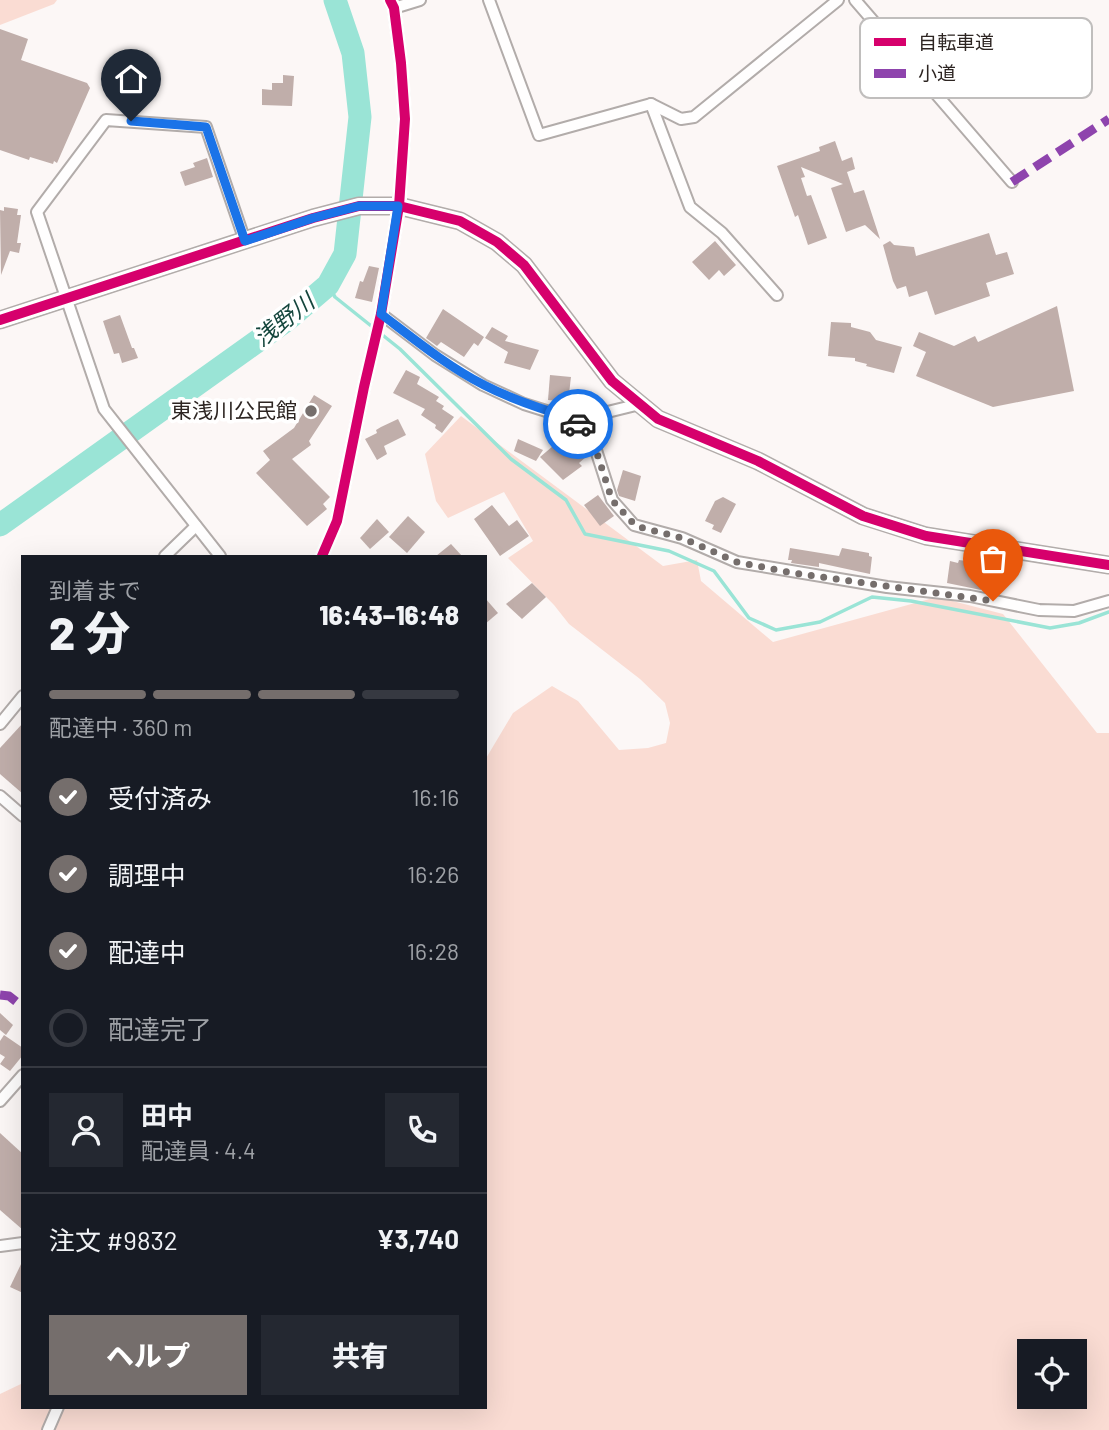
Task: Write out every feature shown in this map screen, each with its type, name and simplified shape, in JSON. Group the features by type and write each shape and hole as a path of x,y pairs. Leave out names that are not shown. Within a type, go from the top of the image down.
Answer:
{"street":[{"path":"322,555 337,522 380,318 398,206 405,119 401,63 392,4 420,0"},
{"path":"489,0 539,135 651,104 681,119 694,117 838,0"},
{"path":"855,0 871,18"},
{"path":"940,98 1012,182"},
{"path":"651,104 690,207 722,233 777,295"},
{"path":"219,555 104,408 37,212 106,120 206,127 245,241"},
{"path":"0,320 313,218 359,206 398,206 460,221 497,242 524,265 612,381 659,419 758,461 863,516 926,536 1109,565"},
{"path":"380,318 483,385 524,404 575,419 640,404"},
{"path":"575,419 595,447 612,500 634,524 682,538 737,562 874,585 970,596 1040,610 1074,611 1109,601"},
{"path":"166,555 196,526"},
{"path":"0,724 21,698"},
{"path":"0,796 21,814"},
{"path":"0,1101 21,1077"},
{"path":"0,1246 21,1243"},
{"path":"48,1430 57,1409"}],"shaded area":[{"path":"0,0 57,0 54,4 0,25"},
{"path":"461,416 663,566 697,560 701,581 773,642 937,597 1003,614 1097,733 1109,733 1109,1430 0,1430 0,1394 21,1384 21,1409 487,1409 487,757 513,713 552,686 578,701 619,750 648,748 666,743 670,723 665,703 640,679 569,624 508,558 533,541 504,492 448,518 436,501 425,454"}],"building":[{"path":"0,29 28,39 21,60 87,83 90,88 57,163 30,157 29,160 0,150"},
{"path":"283,75 294,76 292,106 262,105 262,89 272,90 272,83 283,83"},
{"path":"835,141 842,161 852,157 855,169 847,172 854,193 864,190 880,239 865,225 846,232 831,188 843,184 801,167 805,177 801,178 807,196 811,195 827,238 808,245 798,215 795,217 777,166 820,151 819,147"},
{"path":"207,158 213,177 185,186 180,172 195,167 193,163"},
{"path":"4,207 18,209 17,215 21,215 17,243 21,243 19,253 10,251 1,275 0,210 4,211"},
{"path":"989,233 996,255 1007,252 1014,274 986,283 990,296 935,315 927,291 909,297 906,286 897,289 883,245 890,241 894,245 914,247 916,256"},
{"path":"715,241 736,265 724,276 719,270 709,280 692,262"},
{"path":"369,266 379,268 372,302 355,298 360,281 363,282"},
{"path":"1057,306 1074,391 993,407 916,376 926,352 913,346 919,332 954,346 975,336 978,342"},
{"path":"443,309 484,337 478,346 474,343 464,357 441,342 437,346 426,338"},
{"path":"120,315 138,358 122,363 119,353 114,354 103,321"},
{"path":"831,322 851,323 851,327 870,332 876,340 902,347 894,373 866,366 867,364 855,361 855,358 828,356"},
{"path":"492,327 508,336 505,341 539,350 530,370 504,363 508,352 485,338"},
{"path":"406,370 420,377 417,384 439,397 436,401 444,406 442,409 454,417 442,433 435,428 436,425 421,415 425,409 393,393"},
{"path":"550,375 571,377 568,402 548,400"},
{"path":"314,395 332,406 309,441 311,445 292,459 330,497 323,504 327,509 307,526 256,473 270,460 263,451 294,428"},
{"path":"398,419 406,435 384,446 387,454 377,460 365,439"},
{"path":"518,439 543,450 536,461 514,451"},
{"path":"559,441 561,444 567,441 576,451 579,448 587,456 579,463 582,466 563,480 540,457"},
{"path":"623,470 641,476 635,501 619,496 617,490"},
{"path":"598,495 614,516 600,526 584,505"},
{"path":"723,497 736,504 721,533 712,529 714,525 705,521 715,501"},
{"path":"492,505 509,526 517,520 529,536 500,556 474,519"},
{"path":"408,516 425,532 407,553 389,537"},
{"path":"377,519 389,532 370,549 360,538"},
{"path":"451,544 461,555 437,555"},
{"path":"790,548 839,556 842,548 869,553 872,557 870,574 819,563 819,567 791,563 792,560 788,560"},
{"path":"959,560 980,563 981,590 947,583 950,561 958,563"},
{"path":"532,583 546,597 522,619 506,604"},
{"path":"487,600 498,613 487,622"},
{"path":"21,725 21,792 0,774 0,748"},
{"path":"0,1013 13,1025 6,1035 0,1030"},
{"path":"4,1035 21,1047 21,1057 10,1071 0,1064 5,1057 0,1054 0,1041"},
{"path":"0,1133 21,1152 21,1228 0,1210"},
{"path":"21,1264 21,1292 10,1287"}],"waterway":[{"name":"浅野川","path":"0,525 287,320 328,285 345,254 360,117 353,53 335,0"},
{"path":"328,285 335,297 400,349 511,459 566,500 585,534 669,551 714,571 749,618 776,630 820,622 872,597 911,601 1050,628 1079,623 1109,612"}],"marked path":[{"path":"1012,182 1109,119"},
{"path":"0,995 9,996 21,1005"}],"cycle path":[{"path":"322,555 337,521 381,314 399,206 405,119 401,63 394,8 390,0"},
{"path":"0,320 313,218 359,206 399,206 460,221 497,242 524,265 612,381 658,419 758,461 863,516 926,536 1109,565"}],"way so far":[{"path":"578,424 595,447 612,500 634,524 643,528 682,538 737,562 793,573 993,601"}],"place":[{"name":"東浅川公民館","path":"311,411"}],"route":[{"path":"131,121 206,127 245,241 359,206 398,206 381,314 435,355 483,385 524,404 575,419 578,424"}]}
